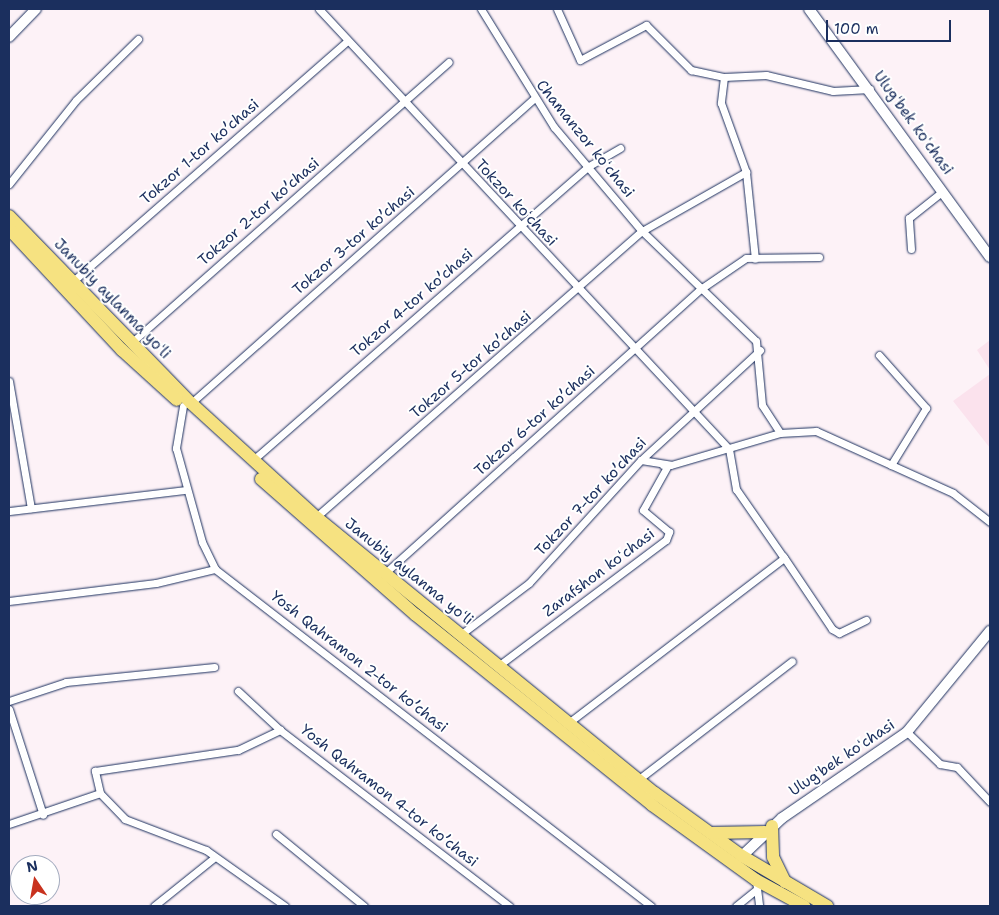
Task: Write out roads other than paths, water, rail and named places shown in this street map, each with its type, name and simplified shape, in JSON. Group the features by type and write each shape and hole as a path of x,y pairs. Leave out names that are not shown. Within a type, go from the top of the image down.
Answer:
{"highway":[{"name":"Janubiy aylanma yoʻli","path":"9,216 187,404 306,521 416,615 692,836 756,885 797,904"},
{"name":"Janubiy aylanma yoʻli","path":"9,229 122,350 253,460 316,517 497,667 707,832 742,856 827,906"},
{"path":"707,832 768,829 773,857 785,882"}],"street":[{"path":"9,37 36,9"},
{"name":"Tokzor koʻchasi","path":"319,9 347,42 405,101 577,290 694,414"},
{"name":"Chamanzor koʻchasi","path":"481,9 533,99 642,231 752,336 760,350"},
{"path":"557,9 580,60 646,25 691,70 724,77 766,75 811,88 870,89"},
{"name":"Ulugʻbek koʻchasi","path":"809,9 870,89 990,257"},
{"path":"9,184 66,111 138,39"},
{"name":"Tokzor 1-tor koʼchasi","path":"72,282 347,42"},
{"name":"Tokzor 2-tor koʼchasi","path":"131,343 448,62"},
{"path":"724,77 721,103 746,172 755,259"},
{"name":"Tokzor 3-tor koʼchasi","path":"187,404 462,164 533,99"},
{"name":"Tokzor 4-tor koʼchasi","path":"253,460 589,166 620,148"},
{"path":"642,231 746,172"},
{"path":"911,249 909,218 943,192"},
{"name":"Tokzor 5-tor koʼchasi","path":"316,517 642,231"},
{"path":"702,288 740,261 819,257"},
{"name":"Tokzor 6-tor koʼchasi","path":"385,573 635,351 702,288"},
{"path":"760,350 762,405 780,434"},
{"name":"Tokzor 7-tor koʼchasi","path":"460,635 529,583 641,460 694,414 760,350"},
{"path":"879,355 926,408 891,465"},
{"path":"9,381 31,508"},
{"path":"9,601 156,583 215,569 185,490 176,448 187,404"},
{"path":"694,414 729,449 736,489 832,629 839,633 866,620"},
{"path":"641,460 668,466 780,434 816,432 967,501 990,522"},
{"name":"Zarafshon koʻchasi","path":"497,667 666,540 669,532 643,510 668,466"},
{"path":"9,511 185,490"},
{"path":"568,723 784,558"},
{"name":"Yosh Qahramon 2-tor koʼchasi","path":"215,569 651,906"},
{"name":"Ulugʻbek koʻchasi","path":"742,856 768,829 907,732 990,631"},
{"path":"639,779 792,661"},
{"path":"9,701 66,682 214,667"},
{"path":"238,691 280,730"},
{"path":"9,709 43,814"},
{"name":"Yosh Qahramon 4-tor koʼchasi","path":"100,793 95,773 100,768 238,750 280,730 509,906"},
{"path":"907,732 940,764 957,767 990,802"},
{"path":"9,824 100,793 125,819 215,858 283,903"},
{"path":"276,834 364,906"},
{"path":"154,906 215,858"},
{"path":"736,906 756,885"},
{"path":"756,885 759,906"},
{"path":"275,906 283,903"}]}
